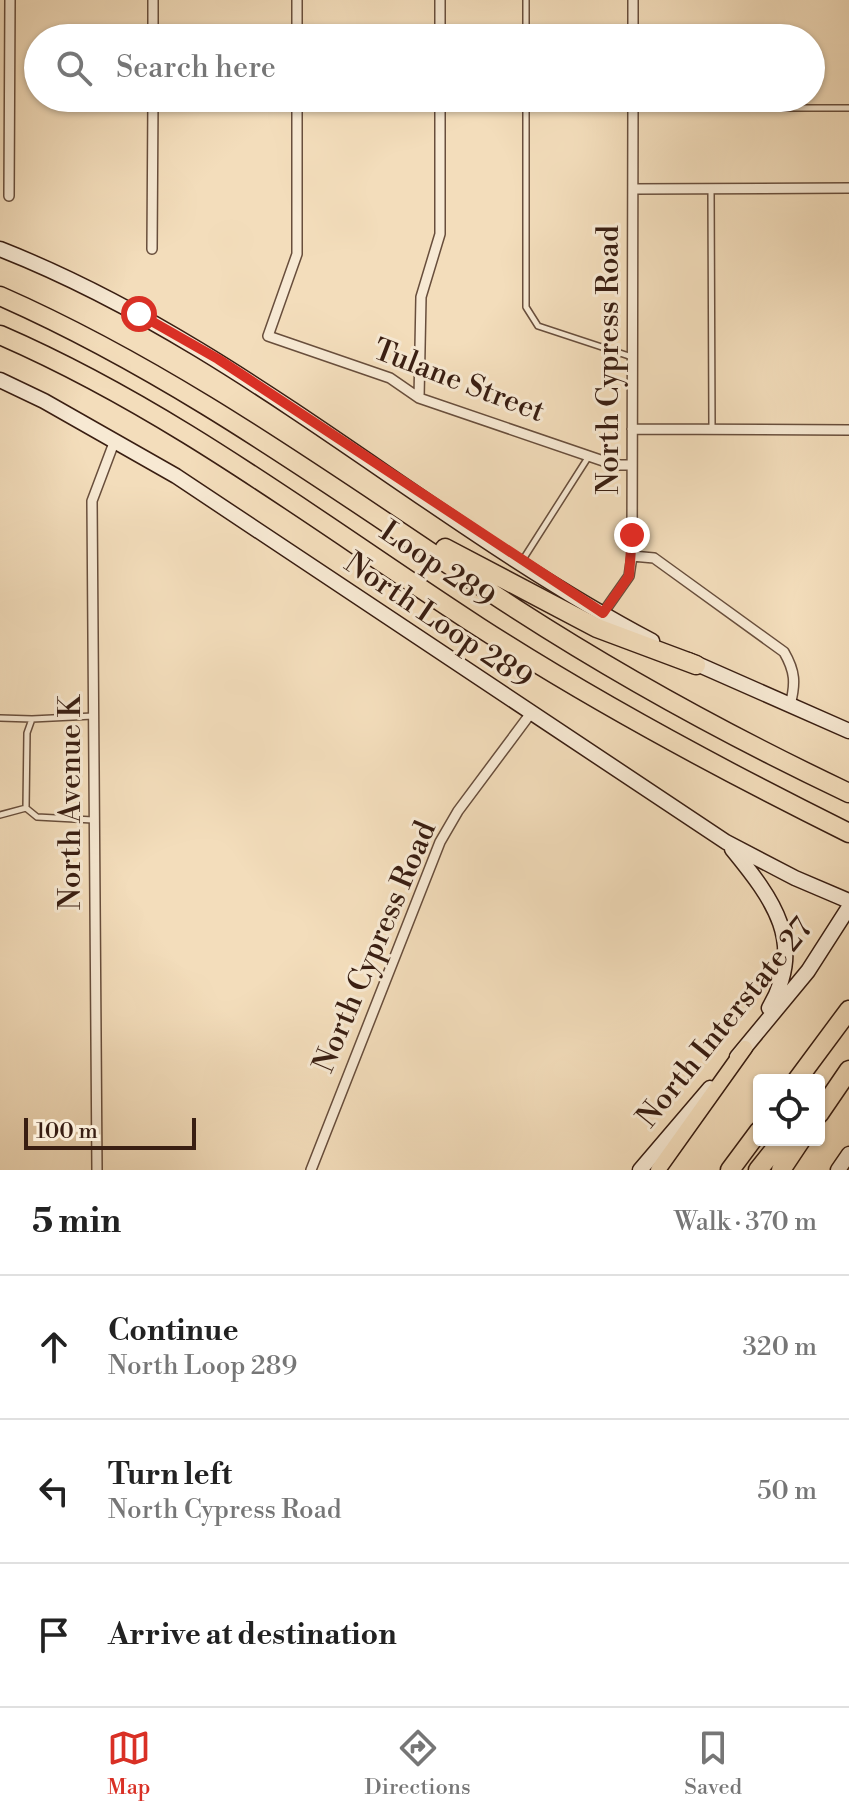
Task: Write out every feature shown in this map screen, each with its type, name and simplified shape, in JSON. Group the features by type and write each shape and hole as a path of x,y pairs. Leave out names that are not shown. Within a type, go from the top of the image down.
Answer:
{"highway":[{"name":"Loop 289","path":"0,296 140,364 328,483 520,611 622,673 696,715 849,793"},
{"name":"Loop 289","path":"0,335 82,373 178,428 469,620 592,697 674,744 849,833"},
{"path":"328,483 570,614 696,665"},
{"path":"801,1074 849,1010"},
{"path":"825,1086 849,1056"},
{"path":"825,1105 849,1070"},
{"path":"730,1170 753,1139"},
{"path":"758,1170 777,1146"},
{"path":"781,1170 797,1146"}],"main road":[{"path":"0,249 139,314 218,359 521,562 603,613 696,665 845,728"},
{"name":"North Loop 289","path":"0,380 176,476 726,842 795,878 849,901"},
{"path":"658,1170 745,1048 780,989 786,961 785,942 773,904 726,842"},
{"name":"North Interstate 27","path":"640,1170 808,971 849,907"},
{"path":"838,1170 849,1154"}],"street":[{"path":"9,196 10,0"},
{"path":"153,0 153,24"},
{"path":"297,0 297,24"},
{"path":"440,0 440,24"},
{"path":"633,0 633,24"},
{"path":"152,249 153,112"},
{"name":"Tulane Street","path":"297,112 297,254 268,336 390,378 419,398 615,465 632,465"},
{"path":"419,398 421,297 440,234 440,112"},
{"name":"North Cypress Road","path":"603,613 629,576 632,556 633,112"},
{"path":"633,189 849,188"},
{"path":"632,429 849,430"},
{"name":"North Avenue K","path":"97,1170 92,501 115,440"},
{"path":"632,556 654,558 784,652 794,670 795,687 790,705"},
{"name":"North Cypress Road","path":"311,1170 440,842 458,811 531,713"}],"lane":[{"path":"526,0 526,24"},
{"path":"825,107 849,108"},
{"path":"526,112 526,307 538,326 632,357"},
{"path":"711,189 712,429"},
{"path":"521,562 589,456"},
{"path":"0,718 94,716"},
{"path":"26,808 27,733 32,719"},
{"path":"26,808 37,817 95,820"},
{"path":"0,815 26,808"}],"route":[{"path":"139,314 218,359 603,613 629,576 632,535"}]}
